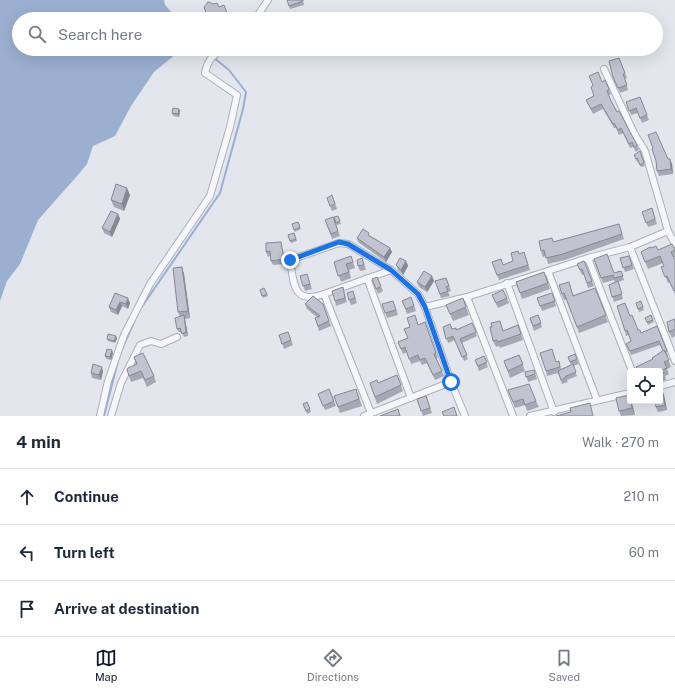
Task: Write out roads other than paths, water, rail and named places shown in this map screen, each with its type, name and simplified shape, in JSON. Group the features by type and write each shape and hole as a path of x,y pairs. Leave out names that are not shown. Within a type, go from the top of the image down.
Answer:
{"street":[{"path":"260,12 268,0"},
{"path":"100,416 108,381 124,335 139,304 150,284 210,196 230,127 236,95 204,73 206,64 213,56"},
{"path":"604,69 634,132 645,151 668,231 675,244"},
{"path":"425,307 466,297 588,258 630,247 668,231"},
{"path":"391,270 312,298 301,296 296,289 290,260 339,242 348,244 391,270 418,294 425,307 451,382 465,416"},
{"path":"630,247 675,362"},
{"path":"588,258 631,368"},
{"path":"548,271 597,400"},
{"path":"367,278 379,315 398,360 411,398"},
{"path":"507,283 554,412"},
{"path":"324,294 371,413"},
{"path":"466,297 513,416"},
{"path":"111,416 121,383 140,345 151,341 161,344 177,337"},
{"path":"364,416 451,382"},
{"path":"663,385 675,382"},
{"path":"530,416 554,412 627,394"}],"water":[{"path":"0,0 164,0 165,5 172,12 12,12 12,56 173,56 154,72 131,106 115,136 93,146 87,164 38,220 20,264 7,281 0,301"}],"waterway":[{"path":"141,308 220,193 243,109 246,92 229,70 212,56"},
{"path":"122,349 135,320"},
{"path":"104,416 118,361"}]}
